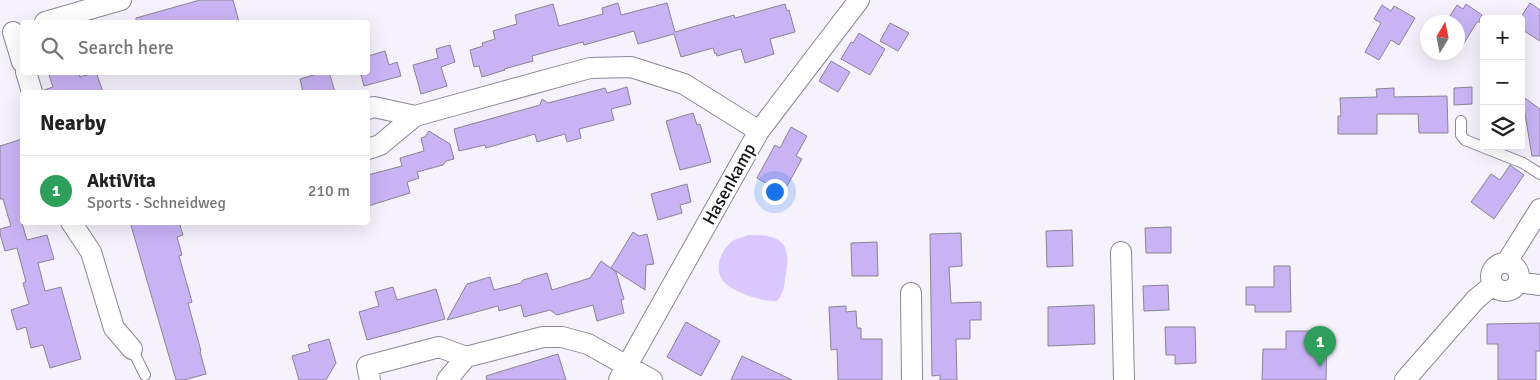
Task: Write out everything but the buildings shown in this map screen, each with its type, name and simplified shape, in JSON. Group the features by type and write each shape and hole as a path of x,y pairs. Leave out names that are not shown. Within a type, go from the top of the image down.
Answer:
{"street":[{"path":"52,20 121,0"},
{"name":"Hasenkamp","path":"623,373 759,131 859,0"},
{"path":"12,32 20,56"},
{"path":"370,148 380,145 415,116 590,68 631,67 684,84 759,131"},
{"path":"27,75 31,90"},
{"path":"370,108 374,107 415,116"},
{"path":"1507,263 1540,209"},
{"path":"73,225 91,252 114,328 132,349"},
{"path":"1121,252 1124,380"},
{"path":"1507,263 1515,267 1519,274 1518,282 1514,289 1498,290 1493,285 1490,277 1493,269 1499,264 1507,263"},
{"path":"1518,282 1540,286"},
{"path":"1405,380 1476,299 1493,285"},
{"path":"911,293 912,380"},
{"path":"370,380 367,366 439,347 466,357 543,337 562,336 588,344 623,373 652,380"},
{"path":"447,380 466,357"}],"lane":[{"path":"1461,121 1461,135 1465,140 1523,163 1540,174"},
{"path":"132,349 145,375"}],"shaded area":[{"path":"749,235 761,235 777,239 786,249 787,267 784,285 782,294 777,301 764,300 743,294 726,284 719,273 720,261 725,249 734,240"}],"place":[{"name":"AktiVita","path":"1320,367"}]}
